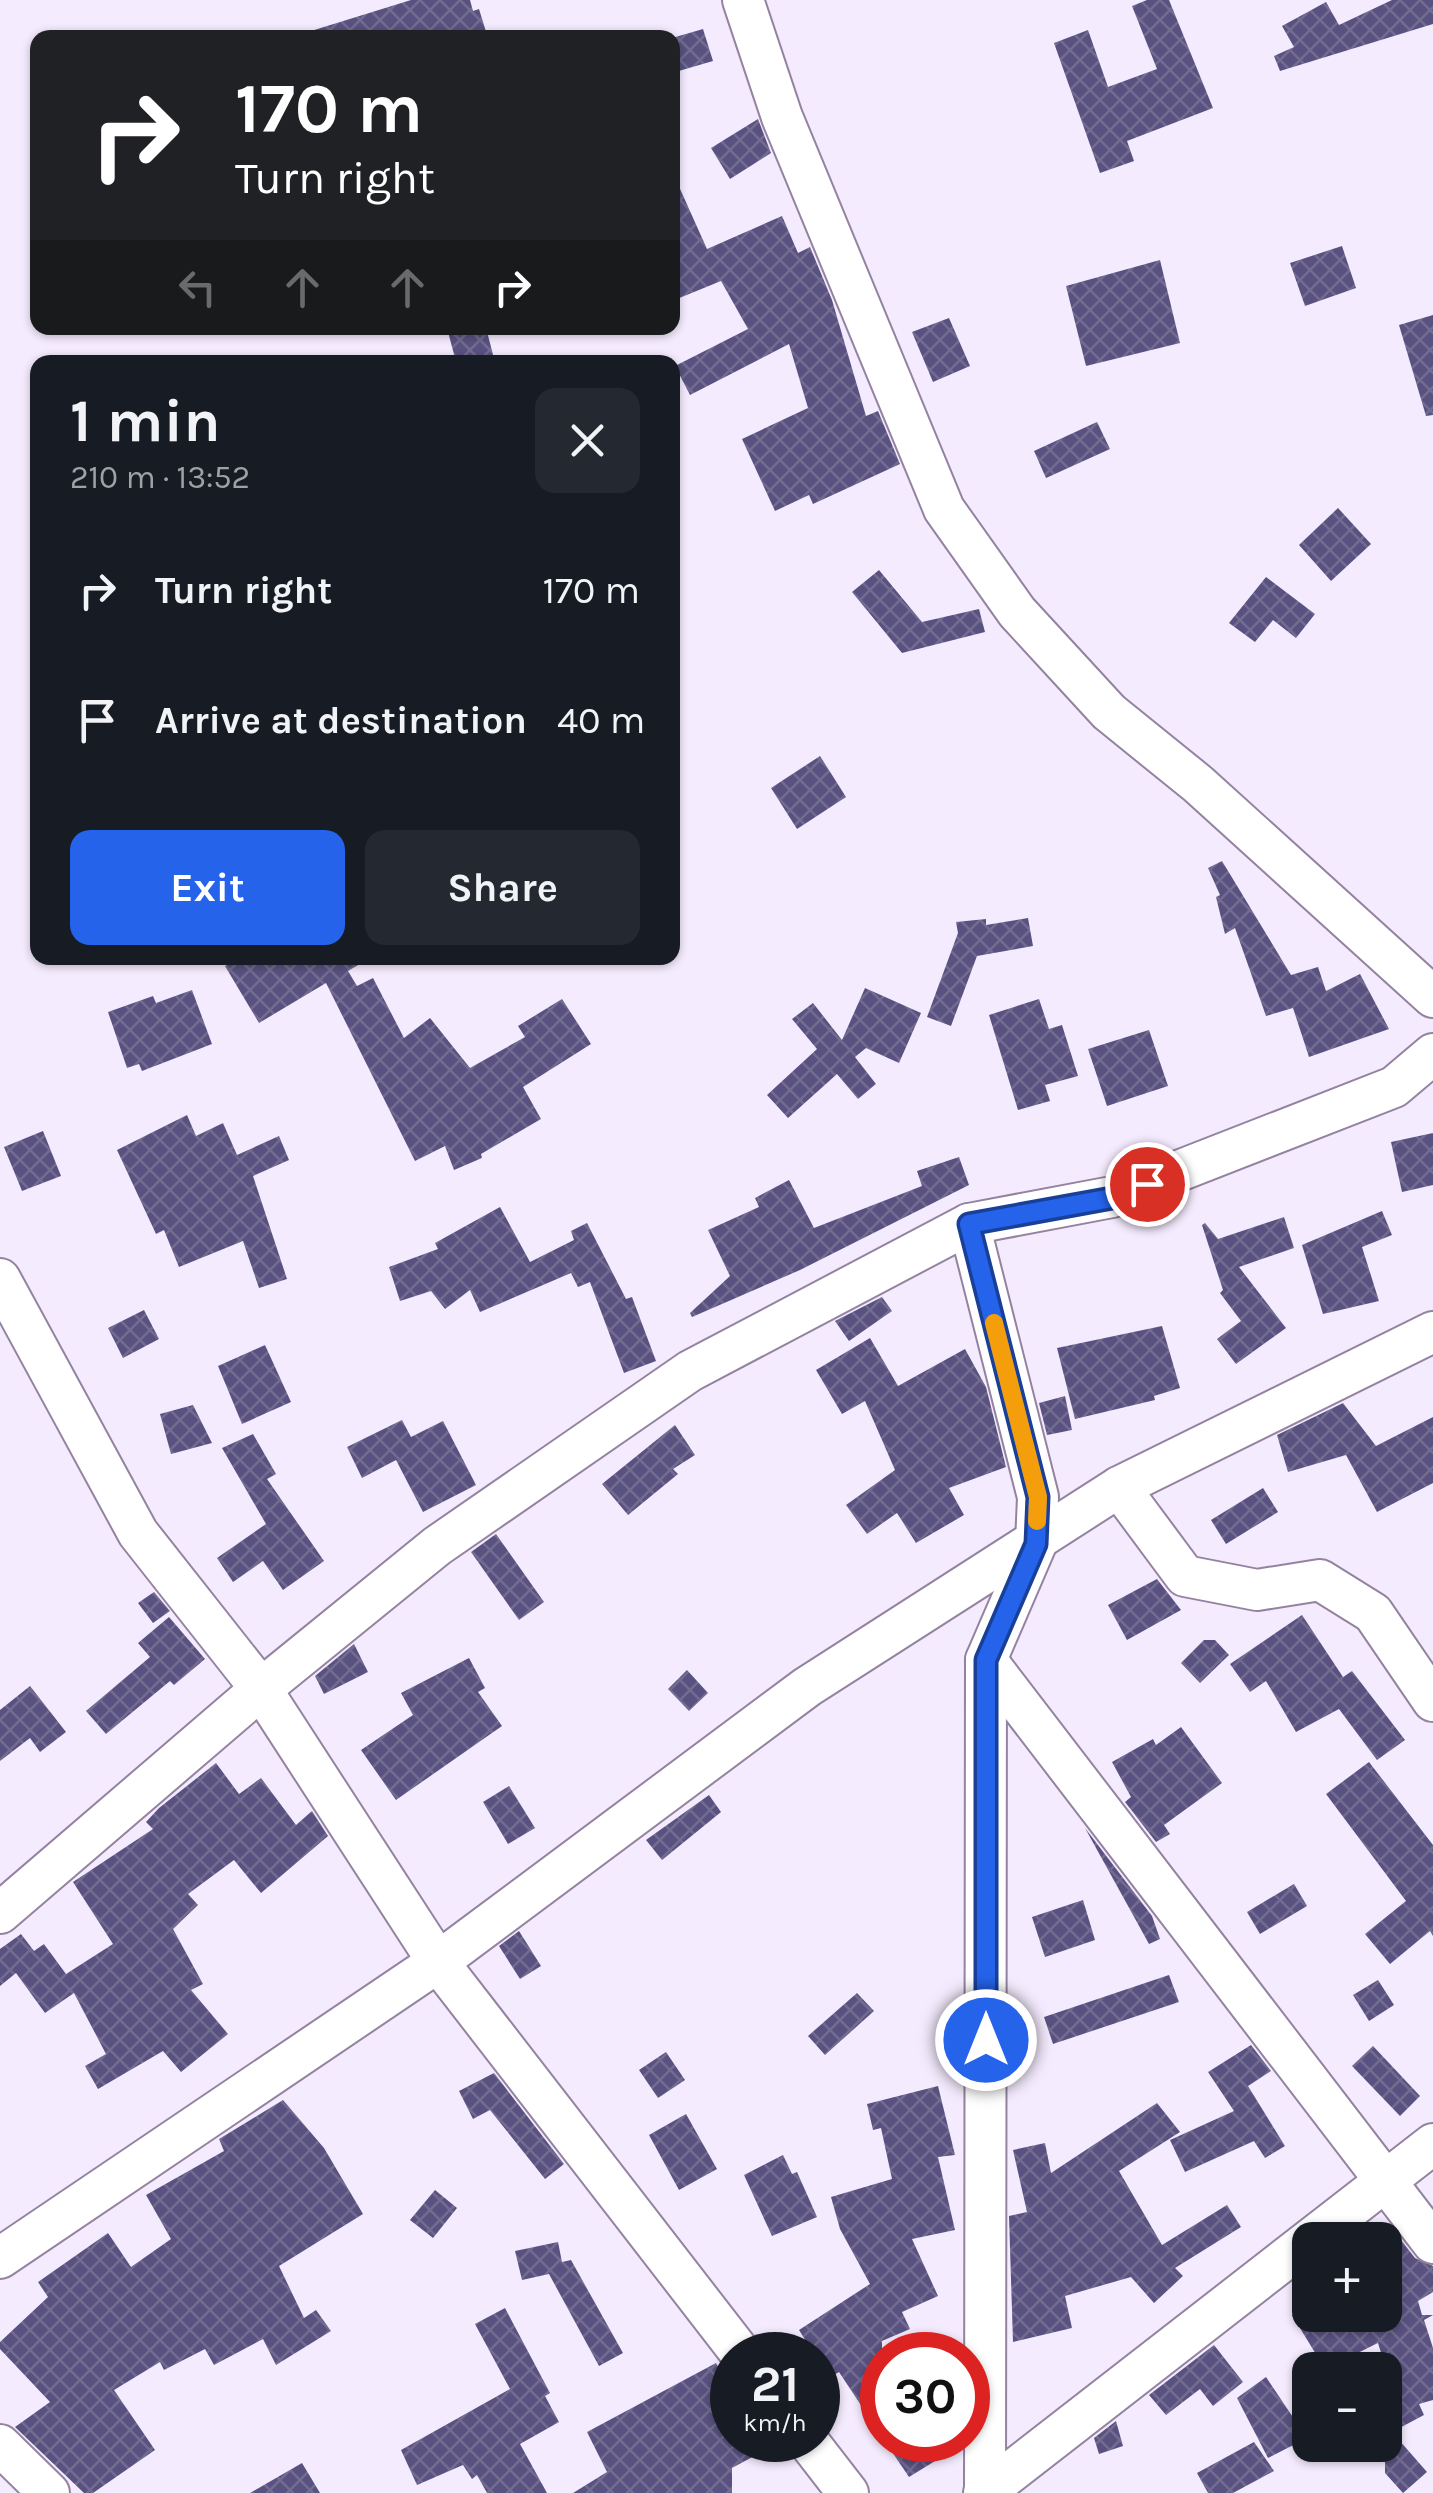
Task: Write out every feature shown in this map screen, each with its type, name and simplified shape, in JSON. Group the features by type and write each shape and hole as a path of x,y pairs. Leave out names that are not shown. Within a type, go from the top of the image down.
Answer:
{"street":[{"path":"742,0 782,117 944,509 1017,612 1109,712 1198,784 1433,997"},
{"path":"0,1913 261,1689 437,1546 690,1370 969,1224 1112,1198 1394,1087 1433,1054"},
{"path":"969,1224 1038,1497 1036,1544 986,1660 985,2493"},
{"path":"0,1279 138,1533 261,1689 438,1962 724,2332"},
{"path":"0,2258 438,1962 807,1687 1036,1544 1118,1487 1433,1332"},
{"path":"1118,1487 1185,1576 1256,1590 1320,1580 1373,1613 1433,1701"},
{"path":"986,1660 1383,2183 1433,2243"},
{"path":"985,2493 1433,2144"},
{"path":"0,2445 50,2493"},
{"path":"824,2462 848,2493"}],"building":[{"path":"411,0 470,0 473,11 479,9 486,30 314,30"},
{"path":"1147,0 1169,0 1213,108 1127,141 1134,161 1100,173 1054,43 1088,30 1108,87 1157,69 1132,6"},
{"path":"1392,0 1433,0 1433,24 1280,71 1274,56 1294,47 1282,26 1326,2 1339,25"},
{"path":"703,29 713,61 680,71 680,36"},
{"path":"758,119 771,153 730,179 711,148"},
{"path":"680,189 707,249 782,216 798,253 810,247 832,300 866,416 878,411 900,464 813,504 809,495 775,511 742,439 808,408 789,344 690,395 680,376 680,363 748,329 721,281 680,298"},
{"path":"1342,246 1356,288 1305,306 1290,263"},
{"path":"1160,260 1180,343 1086,366 1066,286"},
{"path":"1433,315 1433,415 1426,416 1399,325"},
{"path":"949,318 970,366 933,382 912,332"},
{"path":"449,335 488,335 493,355 454,355"},
{"path":"1097,422 1110,449 1046,478 1034,451"},
{"path":"1338,508 1371,544 1331,581 1299,545"},
{"path":"879,570 922,622 979,609 985,632 902,653 852,592"},
{"path":"1266,577 1315,614 1296,638 1273,620 1255,642 1229,623"},
{"path":"820,756 846,797 797,829 771,788"},
{"path":"1222,861 1291,975 1318,967 1326,991 1360,974 1389,1029 1309,1057 1293,1008 1266,1016 1235,928 1225,934 1216,897 1220,895 1208,868"},
{"path":"1028,918 1033,946 977,956 951,1026 927,1017 958,933 956,922 986,919 986,925"},
{"path":"358,965 348,971 357,986 373,978 404,1038 430,1018 470,1068 525,1037 518,1026 562,999 591,1044 523,1087 541,1119 481,1154 482,1158 454,1170 445,1146 415,1161 326,983 259,1023 225,966"},
{"path":"865,988 921,1013 899,1063 866,1048 855,1057 876,1084 858,1099 837,1074 788,1118 767,1095 817,1049 792,1019 813,1003 842,1040"},
{"path":"192,990 212,1044 142,1071 139,1064 127,1068 108,1012 153,996 156,1003"},
{"path":"1039,999 1049,1029 1062,1025 1078,1076 1045,1085 1050,1101 1018,1110 989,1015"},
{"path":"1149,1030 1168,1086 1107,1106 1088,1049"},
{"path":"187,1115 196,1136 223,1123 237,1155 279,1136 289,1160 253,1176 287,1279 259,1288 243,1241 179,1267 164,1230 156,1234 117,1150"},
{"path":"43,1131 61,1176 22,1191 4,1147"},
{"path":"1433,1133 1433,1185 1402,1192 1391,1142"},
{"path":"959,1157 969,1185 800,1270 692,1317 690,1313 730,1276 708,1230 759,1207 755,1198 789,1180 814,1228 922,1186 917,1171"},
{"path":"500,1207 530,1262 574,1240 571,1231 587,1223 626,1299 632,1297 656,1361 624,1373 590,1282 578,1287 571,1273 480,1312 470,1290 445,1309 431,1291 400,1301 389,1267 438,1249 435,1243"},
{"path":"1382,1211 1392,1235 1362,1247 1379,1301 1323,1314 1302,1245"},
{"path":"1284,1217 1294,1248 1239,1267 1286,1328 1236,1364 1217,1339 1241,1321 1220,1293 1223,1290 1202,1225 1205,1223 1218,1239"},
{"path":"882,1297 892,1311 849,1341 835,1321"},
{"path":"144,1310 159,1339 123,1358 108,1328"},
{"path":"1162,1326 1180,1388 1154,1396 1155,1400 1075,1419 1057,1348"},
{"path":"870,1338 898,1386 965,1349 986,1387 1006,1467 949,1488 964,1515 916,1543 897,1513 867,1534 846,1505 895,1470 865,1401 842,1414 816,1370"},
{"path":"265,1345 291,1402 242,1424 218,1366"},
{"path":"1065,1396 1072,1430 1047,1435 1039,1403"},
{"path":"1343,1403 1376,1446 1433,1417 1433,1483 1377,1512 1346,1455 1288,1472 1277,1435"},
{"path":"193,1405 212,1443 171,1454 160,1414"},
{"path":"402,1420 411,1437 443,1421 476,1485 423,1512 396,1460 362,1478 347,1447"},
{"path":"675,1425 695,1455 673,1469 678,1474 628,1515 602,1484"},
{"path":"253,1434 276,1474 267,1479 324,1561 283,1590 263,1561 233,1582 217,1558 266,1524 222,1448"},
{"path":"1263,1488 1278,1512 1226,1544 1211,1520"},
{"path":"496,1534 544,1602 519,1620 471,1552"},
{"path":"1157,1579 1181,1610 1127,1640 1108,1605"},
{"path":"154,1592 170,1611 153,1623 138,1603"},
{"path":"1302,1615 1343,1677 1352,1671 1405,1740 1377,1760 1339,1709 1296,1732 1266,1681 1250,1692 1230,1664"},
{"path":"169,1617 205,1659 174,1685 170,1681 106,1734 86,1711 150,1657 138,1643"},
{"path":"1204,1640 1215,1640 1229,1655 1200,1683 1181,1663"},
{"path":"354,1644 368,1672 324,1694 315,1676"},
{"path":"469,1658 485,1688 478,1692 502,1726 396,1800 361,1750 413,1715 401,1693"},
{"path":"687,1670 708,1693 689,1711 668,1689"},
{"path":"30,1686 66,1732 40,1752 30,1738 0,1761 0,1710"},
{"path":"1181,1727 1222,1783 1164,1825 1170,1834 1156,1842 1125,1802 1131,1797 1112,1762 1153,1739 1156,1745"},
{"path":"1369,1762 1433,1845 1433,1936 1430,1931 1390,1964 1365,1934 1406,1901 1326,1794"},
{"path":"216,1763 239,1794 261,1778 296,1825 312,1811 328,1836 261,1893 234,1860 188,1894 198,1905 173,1929 203,1984 191,1990 228,2034 181,2072 163,2051 98,2089 85,2066 106,2054 74,1993 45,2013 16,1973 0,1986 0,1949 21,1934 34,1951 44,1944 66,1974 113,1944 73,1882 153,1829 146,1822 159,1808"},
{"path":"509,1786 535,1828 508,1844 483,1802"},
{"path":"709,1795 721,1812 662,1860 646,1840"},
{"path":"1085,1828 1152,1916 1160,1939 1149,1944"},
{"path":"1294,1884 1307,1906 1260,1934 1247,1912"},
{"path":"1083,1900 1095,1940 1045,1957 1032,1917"},
{"path":"519,1931 541,1966 520,1979 499,1946"},
{"path":"1169,1975 1179,2002 1053,2044 1044,2017"},
{"path":"1378,1980 1394,2005 1369,2021 1353,1995"},
{"path":"857,1993 874,2011 825,2055 808,2036"},
{"path":"1251,2045 1271,2071 1248,2086 1285,2146 1265,2158 1254,2141 1185,2172 1170,2140 1234,2111 1208,2072"},
{"path":"1373,2046 1420,2096 1400,2116 1352,2066"},
{"path":"666,2052 685,2080 658,2098 639,2070"},
{"path":"494,2073 564,2164 545,2179 490,2110 473,2119 459,2091"},
{"path":"938,2086 955,2155 938,2157 955,2230 912,2239 938,2296 902,2312 910,2329 860,2332 860,2404 840,2374 840,2332 799,2330 870,2284 840,2229 831,2197 892,2179 881,2128 873,2130 867,2104"},
{"path":"283,2100 324,2148 363,2214 279,2266 304,2318 316,2310 331,2331 276,2365 263,2339 214,2365 205,2349 164,2370 160,2362 114,2390 155,2450 93,2493 84,2493 15,2427 50,2402 0,2349 0,2342 48,2297 38,2282 108,2233 131,2267 171,2239 146,2195 224,2151 219,2139"},
{"path":"1157,2103 1180,2132 1119,2171 1162,2245 1227,2205 1241,2227 1175,2268 1183,2276 1154,2303 1131,2277 1065,2296 1072,2328 1013,2342 1009,2216 1027,2212 1013,2150 1045,2143 1051,2173"},
{"path":"686,2114 717,2169 679,2190 649,2135"},
{"path":"783,2155 792,2174 797,2172 817,2217 772,2236 744,2175"},
{"path":"435,2190 457,2208 433,2238 410,2220"},
{"path":"1402,2241 1415,2258 1433,2266 1433,2292 1418,2301 1422,2315 1433,2315 1424,2320 1433,2348 1433,2400 1419,2404 1424,2415 1402,2427 1402,2352 1381,2352 1378,2343 1360,2352 1315,2352 1302,2332 1402,2332"},
{"path":"558,2242 562,2262 571,2260 623,2353 599,2366 549,2274 522,2280 515,2251"},
{"path":"505,2308 550,2393 545,2396 559,2422 520,2444 547,2493 487,2493 477,2475 472,2479 463,2465 417,2485 401,2450 510,2389 475,2324"},
{"path":"1214,2345 1243,2382 1213,2406 1200,2389 1166,2415 1149,2395"},
{"path":"710,2366 710,2462 743,2462 732,2468 732,2493 573,2493 607,2472 587,2432"},
{"path":"1266,2377 1292,2416 1292,2446 1268,2458 1237,2398"},
{"path":"1116,2421 1123,2446 1099,2454 1094,2438"},
{"path":"1254,2442 1274,2471 1233,2493 1208,2493 1197,2473"},
{"path":"1402,2443 1427,2472 1403,2493 1385,2473 1385,2462 1402,2462"},
{"path":"899,2462 933,2462 909,2477"},
{"path":"302,2463 320,2493 250,2493"}],"slow traffic":[{"path":"994,1323 1038,1497 1037,1521"}],"route":[{"path":"986,2040 986,1660 1036,1544 1038,1497 969,1224 1112,1198 1147,1184"}]}
